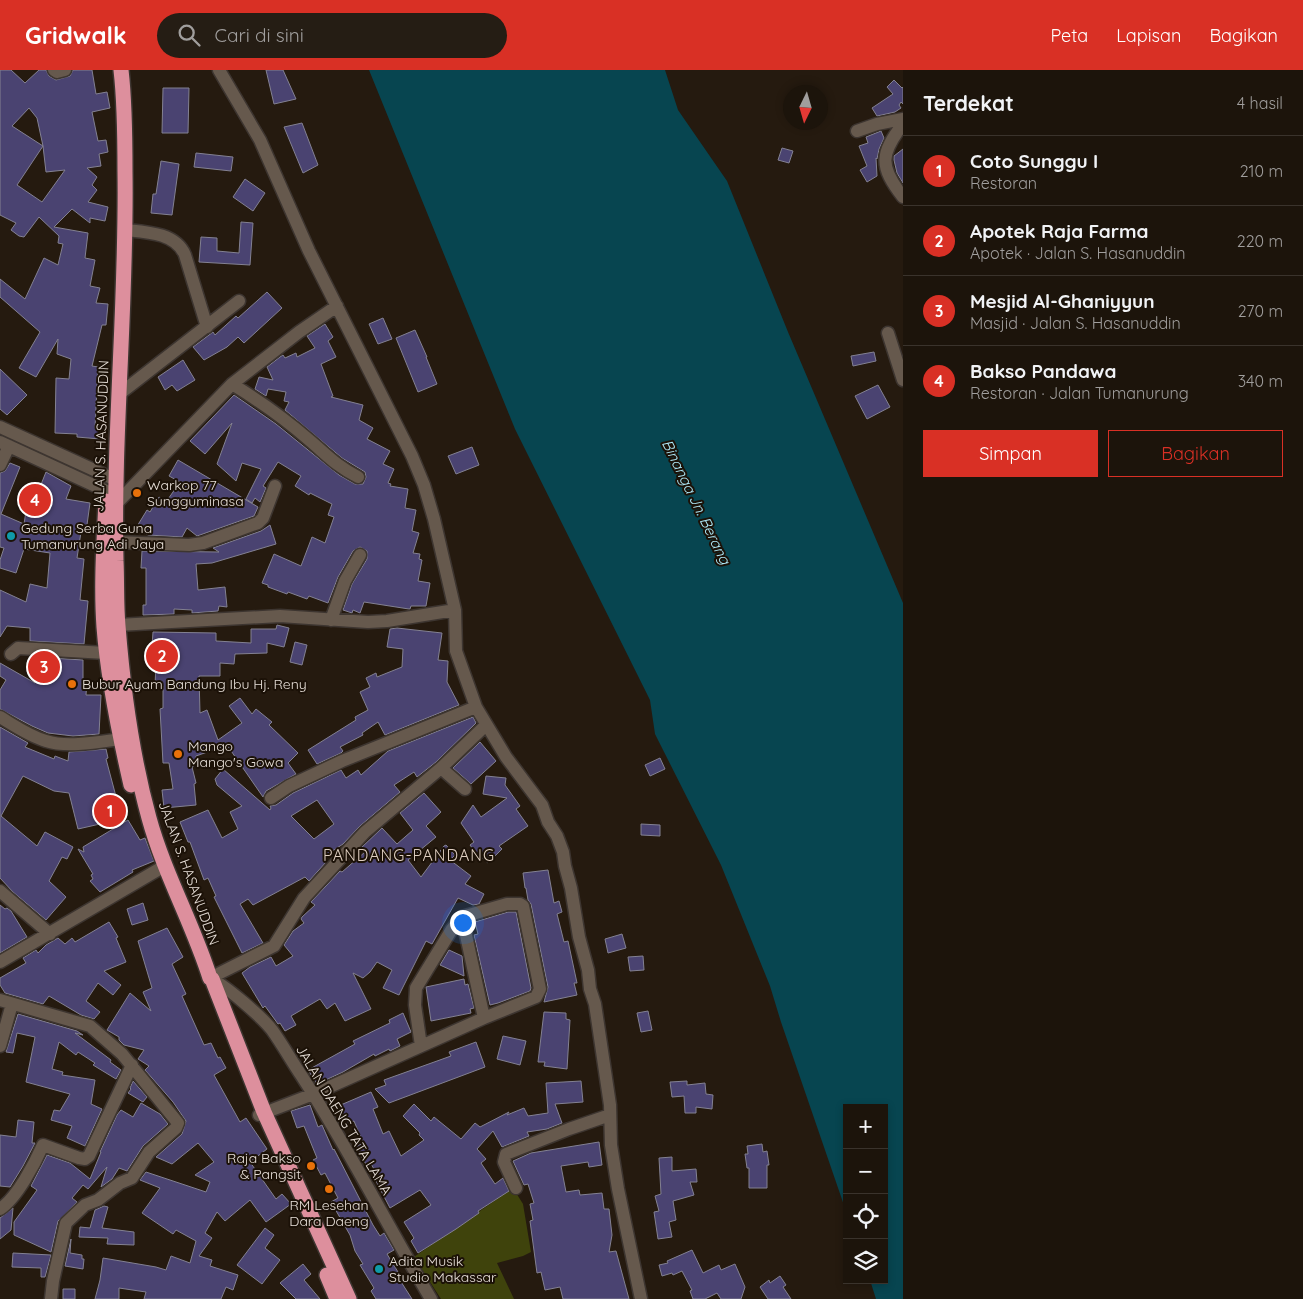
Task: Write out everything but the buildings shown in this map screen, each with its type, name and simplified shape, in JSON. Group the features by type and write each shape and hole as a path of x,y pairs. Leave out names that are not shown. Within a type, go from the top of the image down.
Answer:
{"highway":[{"name":"JALAN S. HASANUDDIN","path":"112,70 118,98 120,230 112,490 116,542 118,625 132,738 149,819 185,920"},
{"name":"JALAN S. HASANUDDIN","path":"121,70 124,98 126,230 112,490 103,540 106,653 121,740 140,822 201,952 261,1114 337,1299"},
{"name":"JALAN S. HASANUDDIN","path":"261,1114 349,1299"}],"street":[{"path":"54,70 57,72 65,70"},
{"path":"219,70 260,140 309,251 412,456 424,485 434,519 455,610 456,651 476,707 506,757 542,805 562,852 571,888 579,937 588,970 590,989 595,1004 610,1115 611,1145 618,1189 641,1299"},
{"path":"857,131 878,124 903,120"},
{"path":"903,124 886,150 885,159 890,177 903,197"},
{"path":"126,230 168,238 180,245 207,327"},
{"path":"118,394 240,301"},
{"path":"112,490 232,384 299,332 337,306"},
{"path":"888,334 903,380"},
{"path":"232,384 308,439 342,469 358,477"},
{"path":"0,427 112,490"},
{"path":"0,464 4,444 112,490"},
{"path":"116,542 189,545 215,540 258,523 263,518 275,486"},
{"path":"331,620 345,581 360,555"},
{"path":"118,625 280,616 368,622 387,621 455,610"},
{"path":"11,654 18,648 106,653"},
{"path":"271,798 302,779 342,761 476,707"},
{"path":"0,717 32,736 48,742 78,744 121,740"},
{"path":"210,979 274,946 304,898 365,832 441,768 486,725"},
{"path":"441,768 465,790"},
{"path":"0,962 160,868"},
{"path":"0,891 50,934"},
{"path":"261,1114 313,1094 421,1046 484,1018 532,1000 538,995 540,989 520,904 513,903 462,917 416,988 415,1005 421,1046"},
{"path":"462,917 484,1018"},
{"name":"JALAN DAENG TATA LAMA","path":"210,979 254,1011 271,1029 313,1094 431,1299"},
{"path":"0,1046 6,1002 86,1024 122,1054 168,1109 177,1124 176,1128 160,1140 149,1152 132,1178 120,1183 98,1200 85,1206 66,1223 53,1281 51,1299"},
{"path":"0,1209 8,1202 34,1164 44,1145 79,1158 84,1159 88,1156 132,1065"},
{"path":"516,1188 504,1162 506,1154 569,1128 610,1115"}],"green space":[{"path":"513,1188 523,1204 531,1252 497,1263 514,1299 441,1299 414,1257"}],"water":[{"name":"Binanga Jn. Berang","path":"369,70 665,70 678,110 727,181 788,332 903,603 903,1299 876,1299 871,1284 888,1284 888,1104 843,1104 843,1202 770,986 721,865 655,734 650,700 515,429"}],"place":[{"name":"Warkop 77 Sungguminasa","path":"137,493"},
{"name":"Bakso Pandawa","path":"35,500"},
{"name":"Gedung Serba Guna Tumanurung Adi Jaya","path":"11,536"},
{"name":"Apotek Raja Farma","path":"162,656"},
{"name":"Mesjid Al-Ghaniyyun","path":"44,667"},
{"name":"Bubur Ayam Bandung Ibu Hj. Reny","path":"72,684"},
{"name":"Mango Mango's Gowa","path":"178,754"},
{"name":"Coto Sunggu I","path":"110,811"},
{"name":"Raja Bakso & Pangsit","path":"311,1166"},
{"name":"RM Lesehan Dara Daeng","path":"329,1189"},
{"name":"Adita Musik Studio Makassar","path":"379,1269"}],"district":[{"name":"PANDANG-PANDANG","path":"409,855"}]}
